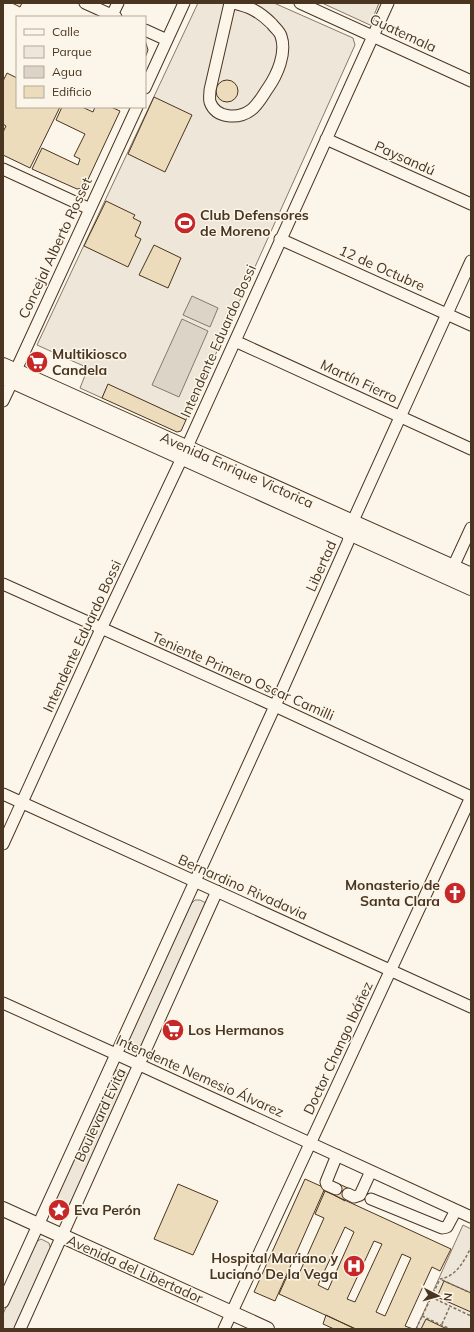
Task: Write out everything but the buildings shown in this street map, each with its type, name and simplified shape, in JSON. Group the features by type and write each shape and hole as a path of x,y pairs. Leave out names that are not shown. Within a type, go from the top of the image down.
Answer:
{"main road":[{"name":"Avenida Enrique Victorica","path":"8,374 184,452 351,529 471,588"},
{"name":"Avenida Enrique Victorica","path":"351,529 471,575"},
{"name":"Avenida del Libertador","path":"3,1209 267,1329"}],"street":[{"path":"85,3 114,16 118,3"},
{"path":"146,86 184,3"},
{"path":"231,3 256,10 265,17 281,35 283,46 281,61 272,82 253,109 234,117 224,115 214,108 210,100 210,90 231,3"},
{"name":"Guatemala","path":"300,3 471,81"},
{"name":"Intendente Eduardo Bossi","path":"3,844 184,452 388,3"},
{"path":"146,30 167,40"},
{"name":"Concejal Alberto Rosset","path":"3,401 8,374 90,208 136,108"},
{"name":"Paysandú","path":"326,139 471,204"},
{"path":"3,169 90,208"},
{"name":"12 de Octubre","path":"280,239 471,325"},
{"name":"Libertad","path":"195,881 345,549 351,529 400,417 471,261"},
{"name":"Martín Fierro","path":"234,341 471,449"},
{"path":"453,567 471,528"},
{"name":"Teniente Primero Oscar Camilli","path":"3,584 275,706 471,797"},
{"name":"Bernardino Rivadavia","path":"3,794 471,1006"},
{"name":"Doctor Chango Ibáñez","path":"224,1329 471,797"},
{"name":"Boulevard Evita","path":"3,1302 195,881"},
{"name":"Boulevard Evita","path":"20,1329 217,891"},
{"name":"Intendente Nemesio Álvarez","path":"3,1003 310,1142 471,1217"},
{"path":"336,1190 327,1185 326,1182 337,1155"},
{"path":"348,1194 354,1197 360,1195 371,1171"},
{"path":"371,1199 442,1228 447,1227 456,1210"}],"path":[{"path":"416,1329 440,1279 458,1269 465,1260 471,1247"},
{"path":"440,1279 471,1293"},
{"path":"431,1297 471,1316"},
{"path":"442,1325 450,1306"},
{"path":"422,1316 450,1329"}],"green space":[{"name":"Club Defensores de Moreno","path":"198,3 274,3 353,38 355,45 186,420 108,385 102,398 80,388 88,368 37,345"},
{"path":"322,3 379,3 370,25"},
{"path":"195,900 200,900 206,903 143,1047 135,1048 131,1046 129,1038 191,904"},
{"path":"117,1070 124,1071 128,1075 128,1079 65,1217 59,1219 52,1216 50,1210 112,1074"},
{"path":"463,1225 471,1229 471,1329 416,1329"},
{"path":"41,1239 49,1243 51,1250 16,1329 3,1329 3,1314 34,1243"}],"water":[{"path":"192,296 218,308 210,327 183,315"},
{"path":"182,319 208,331 179,397 152,385"}],"place":[{"name":"Club Defensores de Moreno","path":"185,223"},
{"name":"Multikiosco Candela","path":"37,362"},
{"name":"Monasterio de Santa Clara","path":"455,893"},
{"name":"Los Hermanos","path":"173,1030"},
{"name":"Eva Perón","path":"59,1210"},
{"name":"Hospital Mariano y Luciano De la Vega","path":"354,1266"}]}
